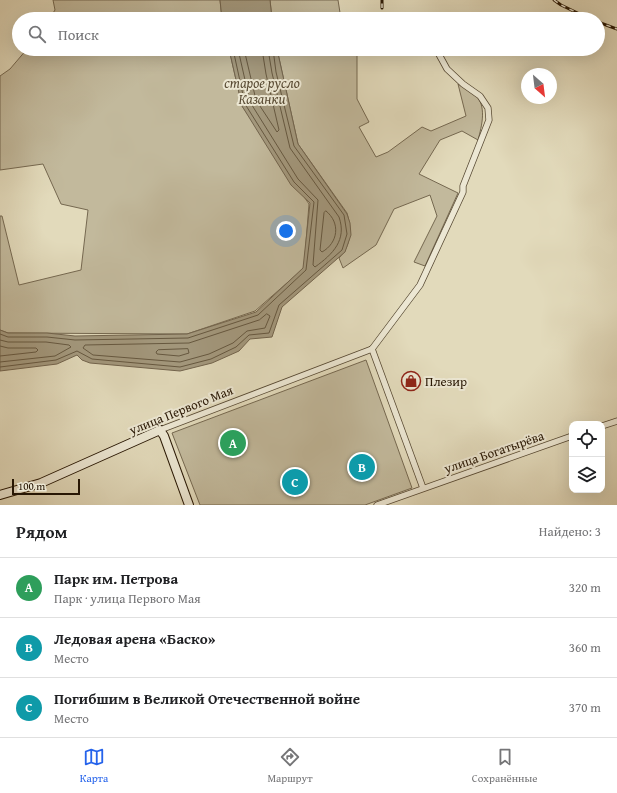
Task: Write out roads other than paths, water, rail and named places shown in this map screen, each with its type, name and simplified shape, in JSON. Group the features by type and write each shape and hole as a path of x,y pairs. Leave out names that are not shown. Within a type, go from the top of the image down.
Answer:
{"street":[{"path":"423,488 372,348 420,285 463,192 463,186 489,120 488,108 480,96 463,84 447,69 440,56"},
{"name":"улица Первого Мая","path":"0,495 41,483 160,430 372,348"},
{"path":"605,425 617,421"},
{"path":"160,430 164,436 189,505"},
{"name":"улица Богатырёва","path":"377,505 569,437"}],"water":[{"path":"220,0 270,0 271,12 221,12"},
{"name":"старое русло Казанки","path":"231,56 279,56 298,144 347,214 350,223 351,235 345,252 282,307 272,337 250,339 239,351 212,363 180,371 90,363 82,360 77,355 57,364 0,371 0,330 8,333 47,333 75,336 187,334 256,312 303,268 310,203 291,185 242,106"}],"railway":[{"path":"382,0 382,8"},
{"path":"554,0 576,12"},
{"path":"605,25 617,29"}],"place":[{"name":"Плезир","path":"411,381"},
{"name":"Парк им. Петрова","path":"233,443"},
{"name":"Ледовая арена «Баско»","path":"362,467"},
{"name":"Погибшим в Великой Отечественной войне","path":"295,482"}]}
